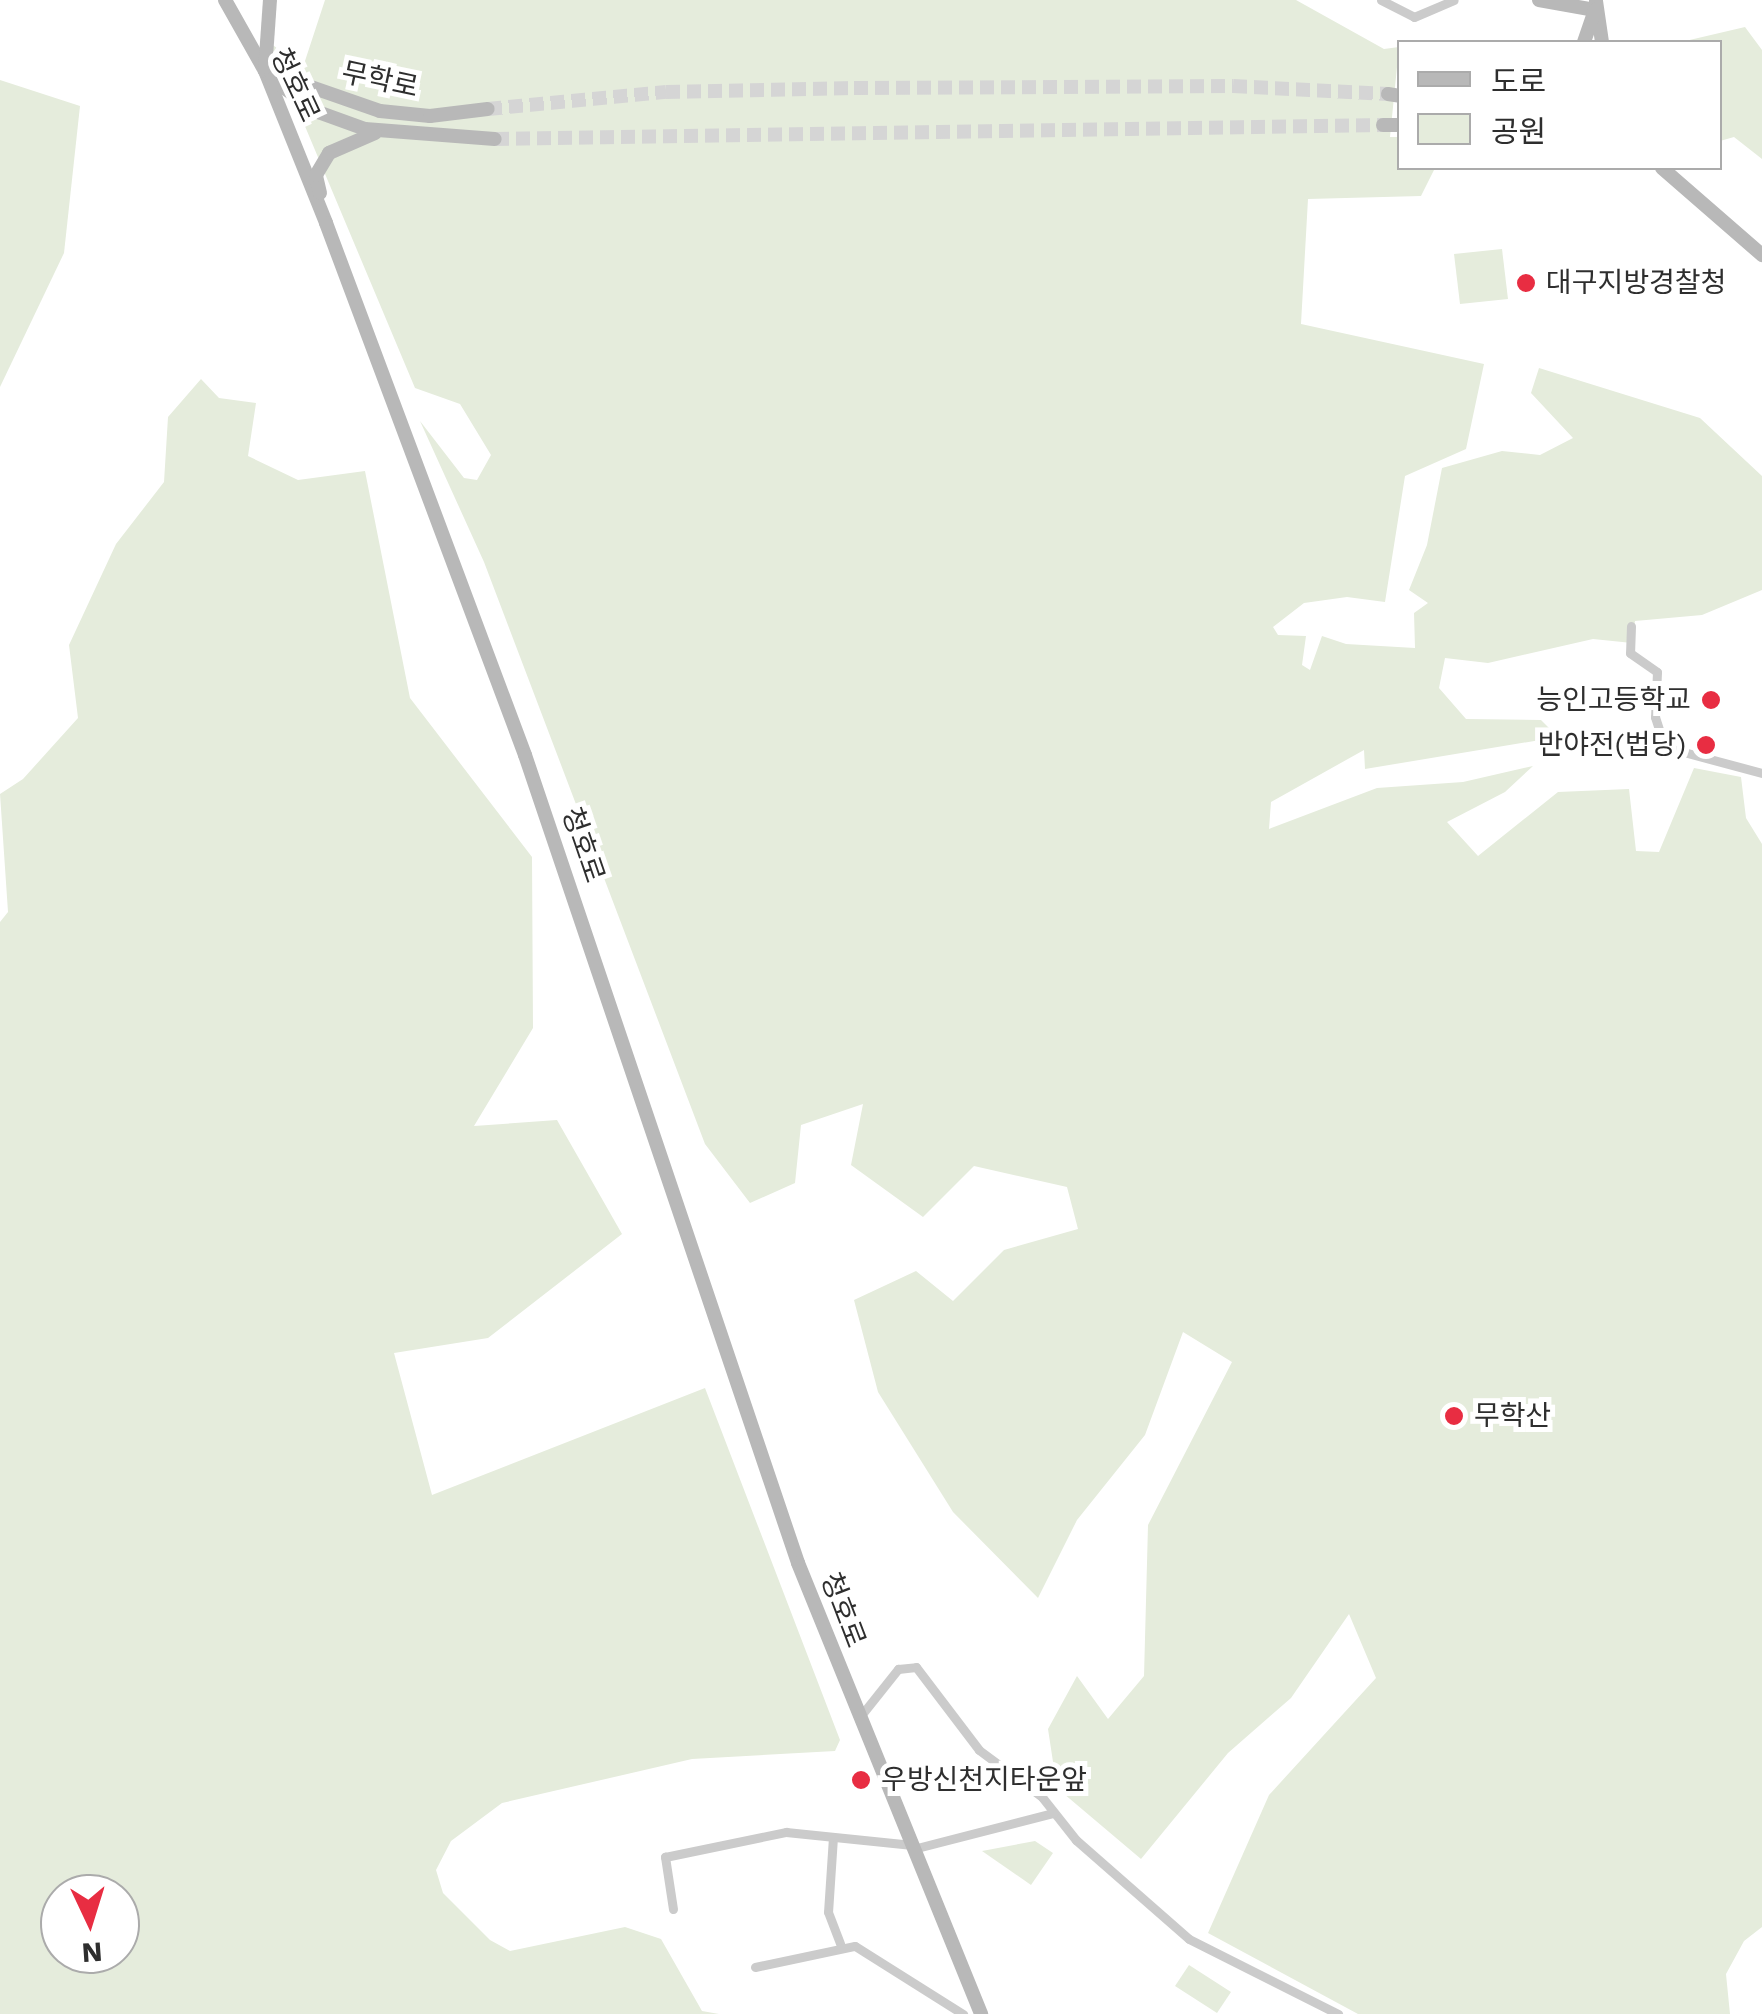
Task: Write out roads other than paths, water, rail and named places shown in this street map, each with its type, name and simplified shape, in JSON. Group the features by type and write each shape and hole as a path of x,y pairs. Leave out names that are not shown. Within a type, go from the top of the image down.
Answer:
{"main road":[{"name":"청호로","path":"225,0 266,71 326,223 525,755 798,1562 858,1720 980,2014"},
{"path":"270,0 266,71 318,112 380,131 495,140"},
{"path":"1539,0 1595,5"},
{"path":"1585,40 1595,5"},
{"path":"1595,5 1602,40"},
{"name":"무학로","path":"266,71 380,111 430,116 488,109"},
{"path":"326,223 316,175 329,154 380,131"},
{"path":"1664,170 1762,255"}],"street":[{"path":"1382,0 1414,17 1454,0"},
{"path":"1631,626 1630,653 1657,672 1655,717 1665,747 1762,774"},
{"name":"청호로","path":"858,1720 898,1669 916,1668 978,1750 1042,1796 1052,1813"},
{"path":"673,1908 664,1856 786,1832 912,1847 1052,1813 1190,1939 1338,2014"},
{"path":"833,1837 828,1912 840,1944"},
{"path":"754,1967 840,1944 855,1946 963,2014"}],"tunnel":[{"path":"488,109 666,92 854,88 1233,86 1388,94"},
{"path":"495,139 1383,125"}],"place":[{"name":"대구지방경찰청","path":"1526,283"},
{"name":"능인고등학교","path":"1711,700"},
{"name":"반야전(법당)","path":"1706,745"},
{"name":"무학산","path":"1454,1416"},
{"name":"우방신천지타운앞","path":"861,1780"}]}
